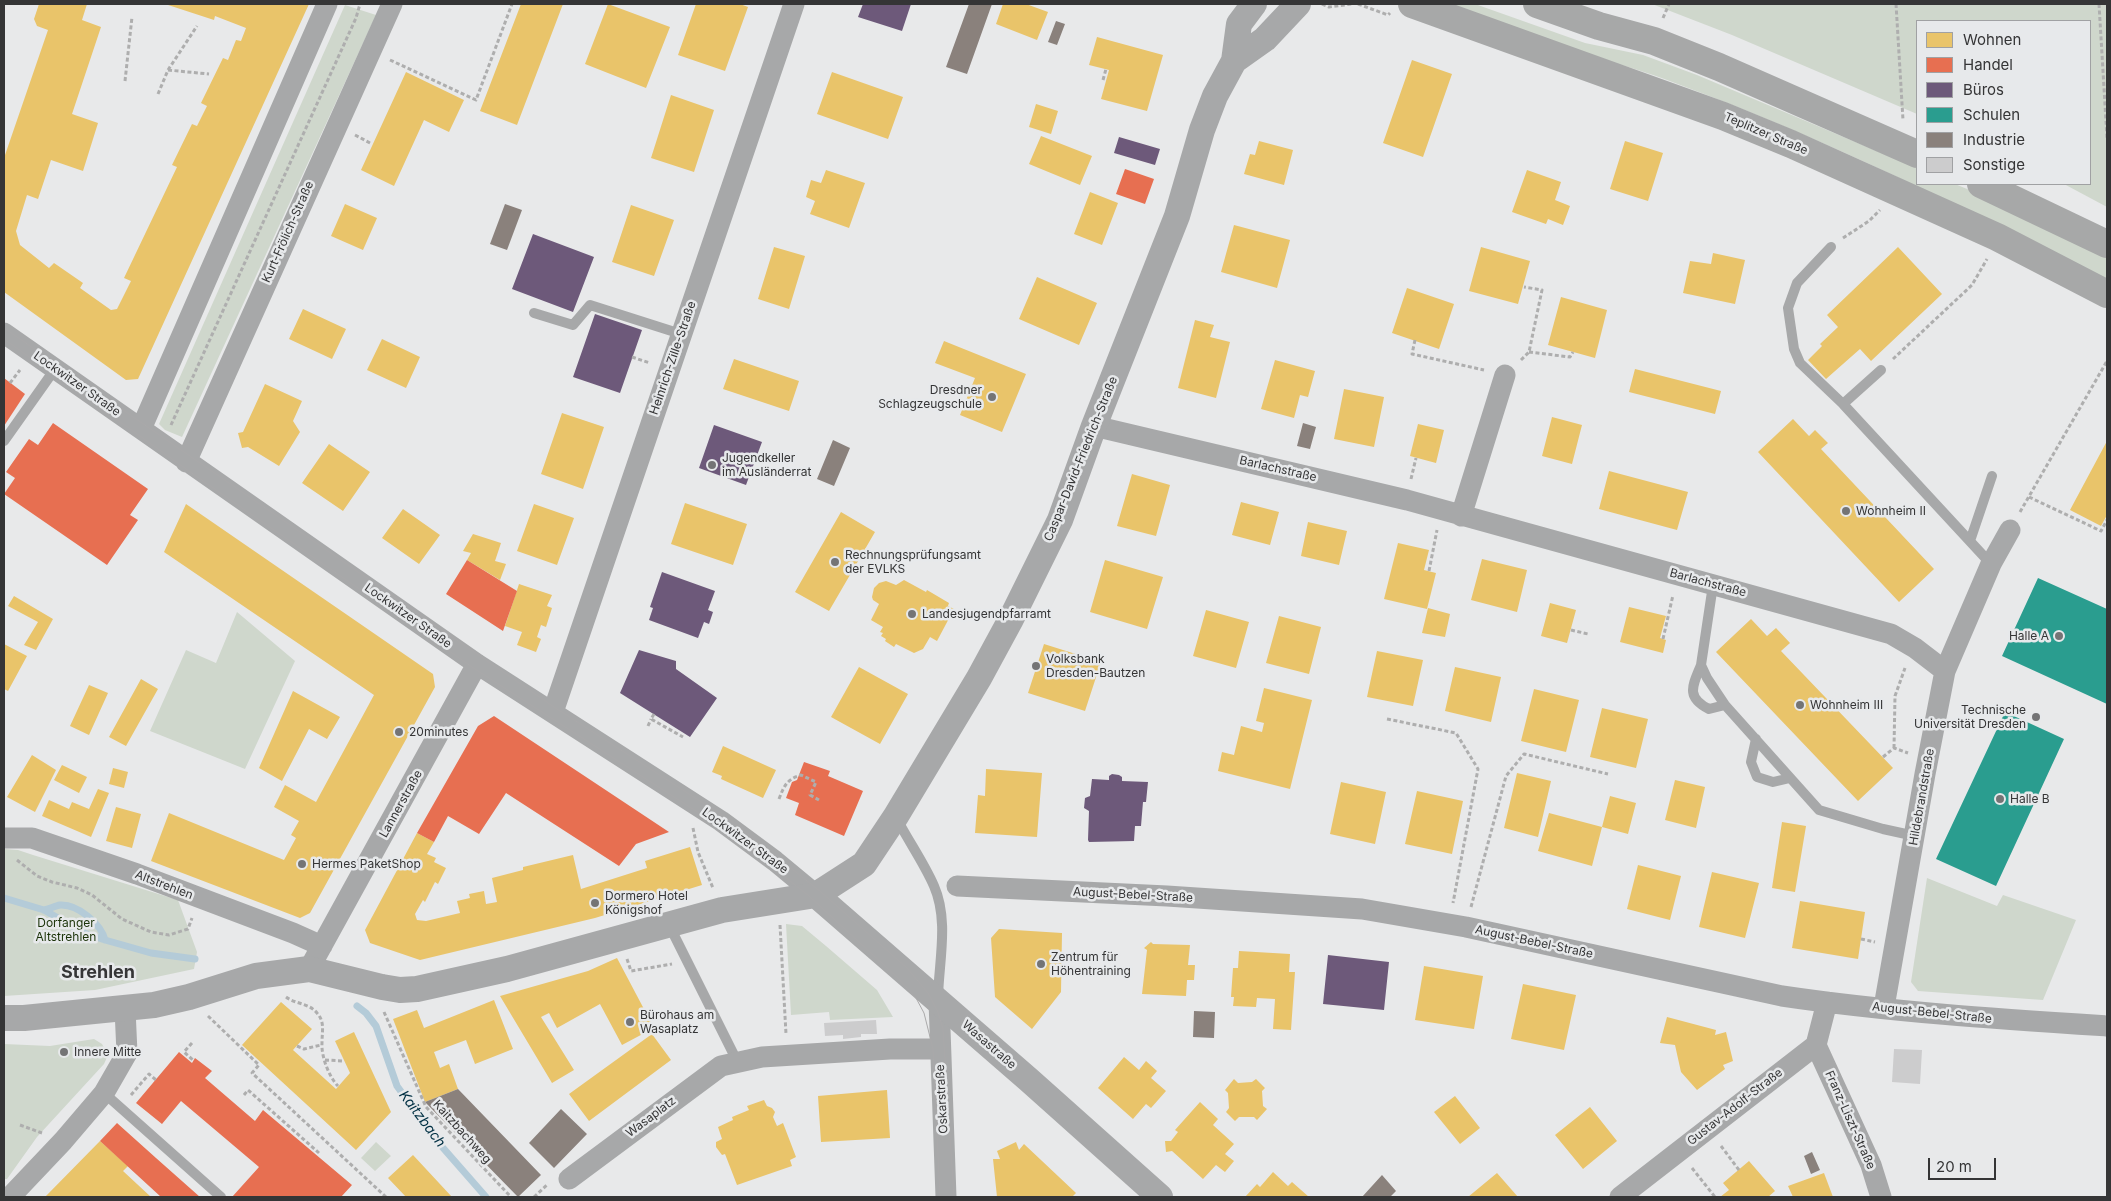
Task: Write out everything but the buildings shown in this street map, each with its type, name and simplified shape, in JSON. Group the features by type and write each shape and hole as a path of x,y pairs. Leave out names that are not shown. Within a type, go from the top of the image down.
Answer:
{"main road":[{"name":"Teplitzer Straße","path":"1412,4 1723,116 1791,144 1997,237 2107,294"},
{"path":"1537,4 1599,26 1654,41 1719,67 1911,151"},
{"path":"1983,185 2107,244"}],"street":[{"path":"141,429 327,4"},
{"name":"Kurt-Frölich-Straße","path":"186,462 392,4"},
{"name":"Heinrich-Zille-Straße","path":"553,712 794,4"},
{"name":"Caspar-David-Friedrich-Straße","path":"816,895 864,864 896,816 978,678 1060,520 1094,426 1177,216 1202,130 1215,96 1234,61 1240,24 1254,4"},
{"name":"Caspar-David-Friedrich-Straße","path":"1234,61 1265,39 1298,4"},
{"name":"Lockwitzer Straße","path":"4,334 477,664 733,829 816,895"},
{"path":"1451,513 1505,375"},
{"name":"Barlachstraße","path":"1094,426 1397,497 1891,634 1915,648 1945,671"},
{"name":"Hildebrandstraße","path":"1884,1007 1945,671 1991,564 2010,530"},
{"name":"Lannerstraße","path":"309,969 477,664"},
{"name":"Altstrehlen","path":"7,846 32,838 138,874 198,899 293,933 322,946"},
{"name":"August-Bebel-Straße","path":"946,887 1168,896 1362,909 1458,925 1773,994 1827,1002 1978,1018 2107,1026"},
{"path":"4,1018 24,1018 154,1005 189,997 256,976 309,969 382,987 400,990 417,989 507,969 722,910 816,895"},
{"name":"Wasastraße","path":"816,895 1160,1197"},
{"name":"Oskarstraße","path":"939,1001 939,1049 946,1197"},
{"path":"1816,1044 1827,1002"},
{"path":"10,1197 63,1141 104,1092 128,1053 125,1009"},
{"name":"Gustav-Adolf-Straße","path":"1620,1197 1816,1044"},
{"name":"Franz-Liszt-Straße","path":"1816,1044 1871,1165 1881,1197"},
{"name":"Wasaplatz","path":"569,1179 721,1066 737,1061 787,1056 890,1049 939,1049"}],"lane":[{"path":"1831,247 1797,283 1788,308 1794,349 1800,363 1843,404 1991,564"},
{"path":"534,313 573,325 590,305 682,334"},
{"path":"4,441 55,369"},
{"path":"1843,404 1881,370"},
{"path":"1970,541 1992,476"},
{"path":"1713,585 1701,665 1692,686 1693,696 1698,704 1709,709 1724,705"},
{"path":"1701,665 1724,705 1819,810 1883,829 1915,836"},
{"path":"1756,739 1751,762 1757,778 1773,782 1790,778"},
{"path":"896,816 946,887 938,900 942,942 939,1001"},
{"path":"669,924 737,1061"},
{"path":"104,1092 222,1197"}],"path":[{"path":"162,445 360,4"},
{"path":"371,51 431,82 476,100 512,4"},
{"path":"1321,4 1329,7 1352,4"},
{"path":"1358,4 1388,15"},
{"path":"1896,4 1911,151"},
{"path":"2099,4 2107,138"},
{"path":"125,81 132,17"},
{"path":"158,94 168,70 197,26"},
{"path":"1103,80 1106,69"},
{"path":"168,70 209,74"},
{"path":"242,198 293,222"},
{"path":"1831,247 1878,212"},
{"path":"1881,370 1972,285 1982,270"},
{"path":"1415,340 1412,354 1505,375 1529,352 1542,290 1524,287"},
{"path":"1529,352 1570,357 1573,352"},
{"path":"632,357 643,360"},
{"path":"2010,530 2107,361"},
{"path":"2029,497 2101,531 2107,520"},
{"path":"1429,571 1451,513"},
{"path":"1663,639 1677,575"},
{"path":"1571,630 1588,634"},
{"path":"1894,748 1895,696 1908,658 1915,648"},
{"path":"648,726 654,714"},
{"path":"651,719 683,738"},
{"path":"1387,719 1456,734 1478,769 1458,925"},
{"path":"1458,925 1506,776 1524,754 1608,774"},
{"path":"779,799 785,784 792,778 801,775 816,782 810,795 818,800"},
{"path":"692,822 702,862"},
{"path":"7,846 37,876 77,888 92,895 122,919 151,932 168,935 188,929 198,899"},
{"path":"776,900 780,925 787,1056"},
{"path":"620,937 631,971 662,967 686,961"},
{"path":"269,974 278,989 289,999 316,1011 323,1025 322,1045 325,1060 338,1086"},
{"name":"Kaitzbachweg","path":"382,987 383,1008 426,1107 511,1197"},
{"path":"189,997 259,1065 252,1073 386,1197"},
{"path":"192,1043 184,1052 194,1061"},
{"path":"297,1046 304,1049 322,1045"},
{"path":"325,1060 344,1061"},
{"path":"120,1107 149,1074 156,1080"},
{"path":"244,1095 248,1090 320,1153"},
{"path":"1708,1129 1739,1170"},
{"path":"1679,1151 1715,1197"}],"green space":[{"path":"1451,4 1475,4 1585,43 1643,55 1697,75 1916,168 1916,185 1957,185 2013,208 2107,253 2107,280 1948,201 1786,127 1664,79 1537,36"},
{"path":"1652,4 2107,4 2107,207 2066,185 2091,185 2091,20 1916,20 1916,114 1732,35"},
{"path":"345,5 376,15 182,437 165,430 159,424"},
{"path":"237,612 295,661 245,769 150,731 186,650 216,663"},
{"name":"Dorfanger Altstrehlen","path":"4,849 18,850 178,900 197,952 194,969 95,990 4,996"},
{"path":"1927,878 1997,906 2003,895 2076,920 2043,1000 1918,991 1911,982"},
{"path":"786,924 802,926 877,990 893,1017 830,1020 829,1012 791,1015"},
{"path":"94,1039 102,1044 108,1055 104,1064 37,1137 7,1179 4,1179 4,1044 50,1046"},
{"path":"376,1142 391,1156 375,1171 361,1158"}],"waterway":[{"name":"Kaitzbach","path":"4,898 44,910 84,933 105,940 151,953 195,959"},
{"path":"44,910 60,905 81,911 99,928 105,940"},
{"name":"Kaitzbach","path":"357,1006 366,1013 376,1026 397,1086 437,1141 486,1197"}],"tram line":[{"path":"4,328 554,707 734,823 821,892 907,968 928,993 938,1012 943,1029 954,1197"},
{"path":"4,339 196,476 475,669 727,831 809,896 897,977 916,998 924,1013 933,1049 940,1197"}],"place":[{"name":"Dresdner Schlagzeugschule","path":"992,397"},
{"name":"Jugendkeller im Ausländerrat","path":"712,465"},
{"name":"Wohnheim II","path":"1846,511"},
{"name":"Rechnungsprüfungsamt der EVLKS","path":"835,562"},
{"name":"Landesjugendpfarramt","path":"912,614"},
{"name":"Halle A","path":"2059,636"},
{"name":"Volksbank Dresden-Bautzen","path":"1036,666"},
{"name":"Wohnheim III","path":"1800,705"},
{"name":"Technische Universität Dresden","path":"2036,717"},
{"name":"20minutes","path":"399,732"},
{"name":"Halle B","path":"2000,799"},
{"name":"Hermes PaketShop","path":"302,864"},
{"name":"Dormero Hotel Königshof","path":"595,903"},
{"name":"Zentrum für Höhentraining","path":"1041,964"},
{"name":"Bürohaus am Wasaplatz","path":"630,1022"},
{"name":"Innere Mitte","path":"64,1052"}],"district":[{"name":"Strehlen","path":"98,973"}]}
